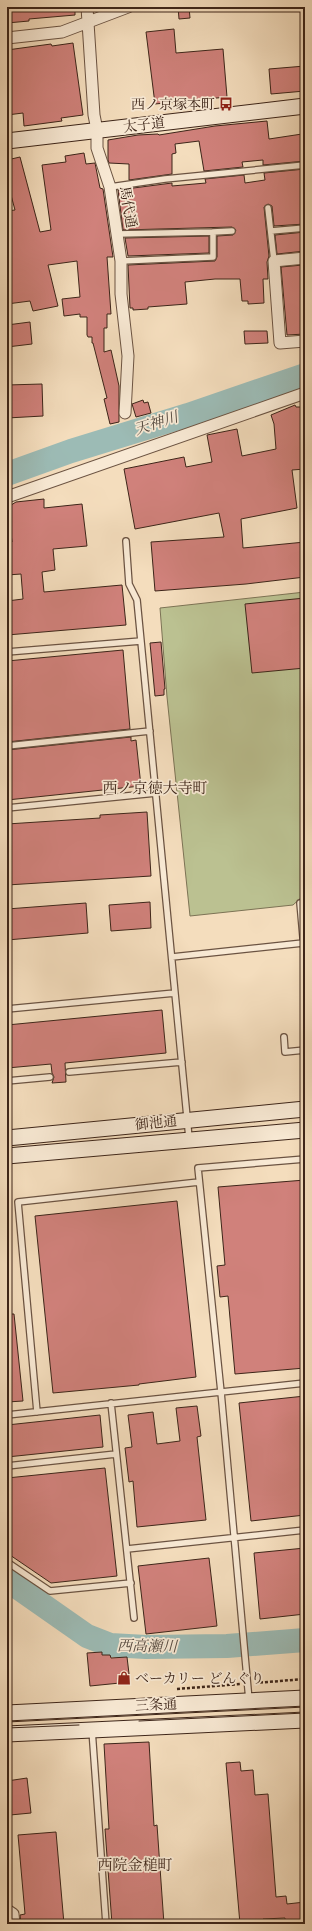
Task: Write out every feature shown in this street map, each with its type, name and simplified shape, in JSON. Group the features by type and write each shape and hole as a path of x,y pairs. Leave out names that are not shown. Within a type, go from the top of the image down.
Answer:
{"street":[{"name":"馬代通","path":"88,7 97,148 110,187 121,261 121,294 128,356 125,413"},
{"path":"7,38 62,32 128,7"},
{"name":"太子道","path":"7,141 305,106"},
{"path":"305,258 274,261 280,343 305,341"},
{"path":"7,497 305,393"},
{"name":"御池通","path":"7,1138 305,1109"},
{"name":"御池通","path":"7,1156 305,1130"},
{"name":"三条通","path":"7,1713 305,1698"},
{"name":"三条通","path":"7,1734 305,1720"},
{"path":"7,1910 13,1914 14,1924"}],"lane":[{"path":"110,187 166,179 305,165"},
{"path":"268,208 274,261"},
{"path":"271,231 305,228"},
{"path":"117,234 232,231"},
{"path":"121,261 213,257 213,232"},
{"path":"126,541 129,584 137,600 189,1140"},
{"path":"7,652 141,641"},
{"path":"7,746 150,731"},
{"path":"7,808 156,793"},
{"path":"300,903 305,960"},
{"path":"172,957 304,943"},
{"path":"7,1009 176,993"},
{"path":"284,1037 285,1052 305,1050"},
{"path":"69,1072 182,1062"},
{"path":"7,1081 50,1077"},
{"path":"249,1700 221,1392 198,1168 305,1159"},
{"path":"37,1412 18,1202 199,1182"},
{"path":"7,1415 305,1383"},
{"path":"111,1403 134,1618"},
{"path":"7,1466 116,1454"},
{"path":"127,1549 305,1530"},
{"path":"7,1562 50,1591 131,1583"},
{"path":"92,1730 106,1924"}],"green space":[{"path":"305,592 305,894 293,905 190,916 167,697 160,608"}],"building":[{"path":"7,7 75,7 75,15 29,19 29,21 7,23"},
{"path":"178,7 189,7 190,18 179,19"},
{"path":"174,29 176,53 223,49 227,97 155,104 146,32"},
{"path":"73,43 83,115 61,118 62,121 24,126 23,113 7,115 7,50 51,44 52,46"},
{"path":"305,66 305,91 271,94 269,69"},
{"path":"267,121 269,139 302,134 302,137 305,136 305,161 263,165 263,160 242,162 243,167 204,171 199,141 175,144 176,153 172,154 172,174 129,180 129,164 109,163 108,160 108,140 138,135 159,135 215,126"},
{"path":"84,153 86,164 95,163 100,188 103,189 113,257 107,257 111,314 107,314 107,328 104,328 104,352 111,350 119,386 119,422 110,424 104,399 107,398 92,343 92,337 88,337 87,335 87,317 80,317 80,314 64,316 62,299 80,297 77,261 48,265 58,306 33,311 30,301 7,304 7,211 15,210 8,184 11,184 7,160 20,157 40,232 51,230 42,165 66,162 65,156"},
{"path":"305,169 305,224 274,226 272,206 268,204 264,207 269,256 267,262 268,279 263,279 264,303 248,304 248,301 242,301 240,279 215,279 185,282 187,304 148,307 148,309 133,310 133,308 130,308 128,265 215,261 217,257 217,236 233,235 236,230 232,227 123,230 118,190 172,183 172,186 206,183 205,179 244,175 245,183 265,180 264,173"},
{"path":"305,232 305,251 277,254 275,235"},
{"path":"209,236 209,253 128,256 125,238"},
{"path":"303,265 305,292 305,334 287,335 281,267"},
{"path":"30,322 32,344 7,347 7,325"},
{"path":"244,331 267,331 268,343 245,344"},
{"path":"42,384 43,416 7,418 7,385"},
{"path":"143,400 144,403 148,402 151,413 136,417 132,404"},
{"path":"295,405 296,407 305,407 305,469 292,470 297,508 241,519 243,548 305,542 305,577 246,584 155,591 151,542 224,537 219,513 135,529 124,469 184,457 186,467 212,462 207,435 237,429 242,456 276,449 274,424 271,415"},
{"path":"44,499 44,508 82,504 87,546 53,549 55,570 42,572 44,592 122,585 126,625 7,635 7,601 23,599 21,574 7,575 7,543 12,542 8,507 16,502"},
{"path":"305,598 305,668 252,673 245,604"},
{"path":"161,642 165,689 164,695 155,696 150,643"},
{"path":"123,650 130,729 7,742 7,661"},
{"path":"131,737 131,741 136,740 141,786 7,800 7,750"},
{"path":"147,812 151,876 7,885 7,824 100,818 100,815"},
{"path":"150,902 151,928 111,931 109,905"},
{"path":"86,903 88,933 7,940 7,909"},
{"path":"162,1010 166,1053 65,1063 66,1082 52,1083 54,1077 51,1064 7,1068 7,1025"},
{"path":"305,1180 305,1368 235,1374 228,1296 220,1297 217,1266 225,1265 218,1187"},
{"path":"177,1201 196,1377 139,1385 53,1393 35,1216"},
{"path":"7,1314 14,1314 23,1401 7,1402"},
{"path":"305,1396 305,1515 251,1521 239,1403"},
{"path":"197,1406 201,1436 197,1437 206,1520 137,1527 133,1481 129,1482 125,1448 132,1447 128,1415 153,1412 157,1444 180,1441 176,1408"},
{"path":"100,1415 103,1447 7,1457 7,1425"},
{"path":"105,1468 117,1576 51,1583 7,1553 7,1478"},
{"path":"305,1548 305,1614 260,1619 254,1553"},
{"path":"209,1558 217,1626 146,1634 138,1566"},
{"path":"102,1652 102,1655 110,1655 111,1658 127,1657 130,1682 90,1686 87,1653"},
{"path":"149,1742 154,1826 157,1825 164,1924 112,1924 105,1829 109,1829 104,1744"},
{"path":"240,1762 241,1771 253,1770 255,1795 268,1794 276,1897 286,1896 287,1904 305,1902 305,1924 285,1924 285,1918 263,1919 263,1924 240,1924 226,1763"},
{"path":"27,1778 31,1813 10,1815 7,1781"},
{"path":"56,1832 64,1924 21,1924 20,1915 25,1914 18,1835"}],"waterway":[{"name":"天神川","path":"7,474 71,451 188,415 305,375"},
{"name":"西高瀬川","path":"7,1580 87,1636 110,1645 146,1647 227,1646 305,1640"}],"tram line":[{"path":"7,1722 305,1707"},
{"path":"139,1721 305,1713"},
{"path":"7,1728 79,1725"}],"place":[{"name":"西ノ京塚本町","path":"226,104"},
{"name":"ベーカリー どんぐり","path":"124,1678"}],"district":[{"name":"西ノ京徳大寺町","path":"155,788"},
{"name":"西院金槌町","path":"135,1865"}]}
